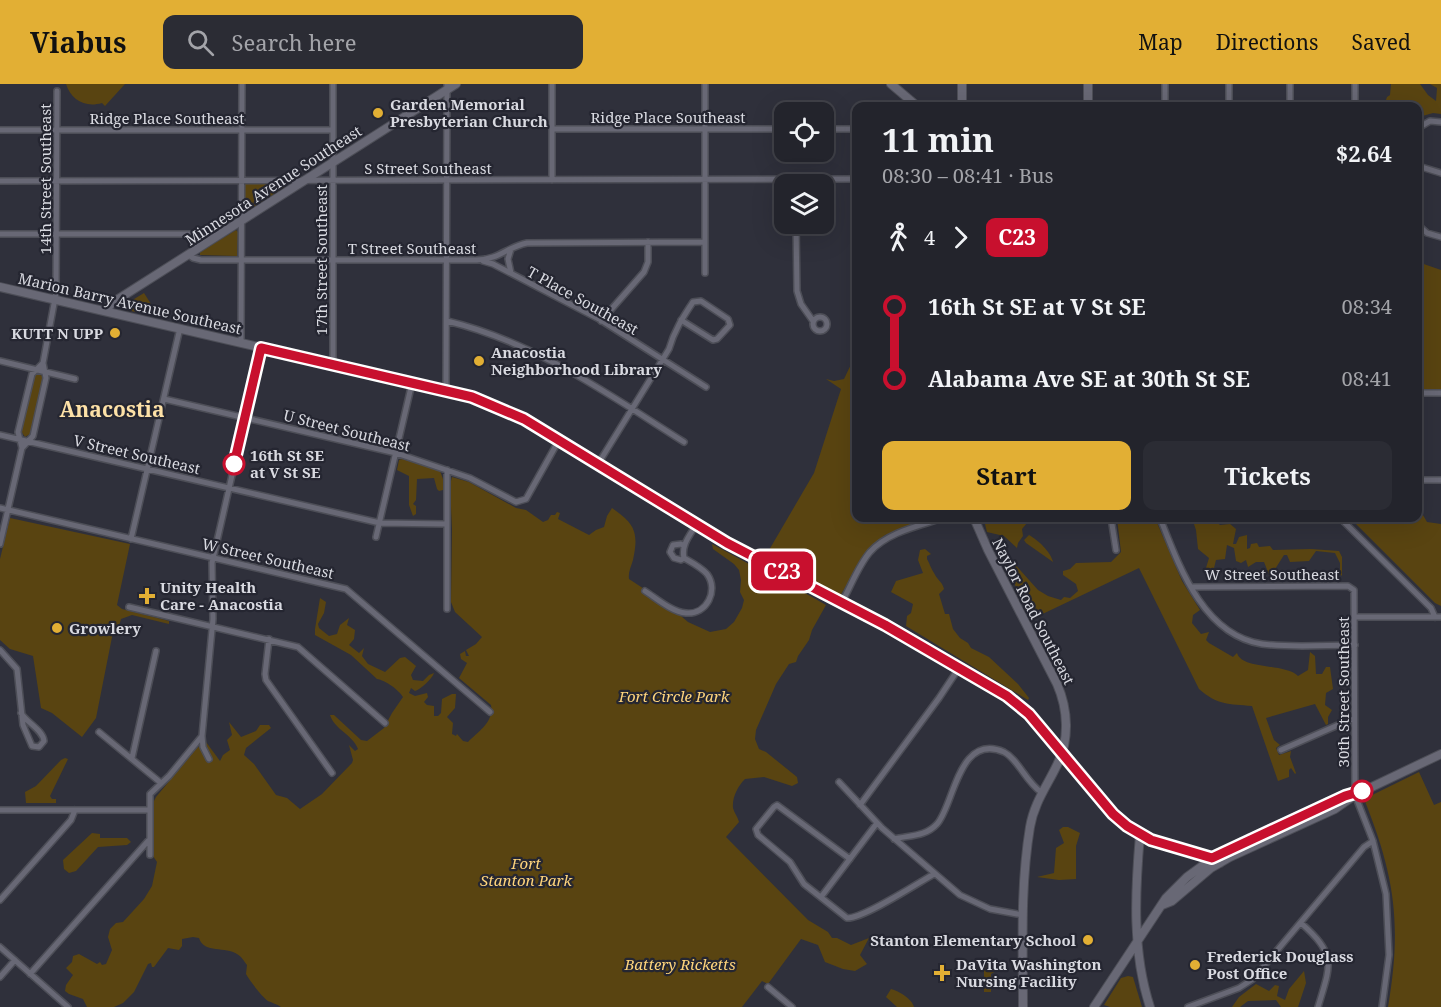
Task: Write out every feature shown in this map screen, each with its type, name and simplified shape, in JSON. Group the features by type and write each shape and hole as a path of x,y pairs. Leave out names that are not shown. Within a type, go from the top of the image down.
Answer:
{"main road":[{"name":"Minnesota Avenue Southeast","path":"105,311 110,304 447,87 456,84"},
{"path":"891,84 910,102"},
{"path":"962,84 962,102"},
{"path":"1088,84 1088,102"},
{"name":"Marion Barry Avenue Southeast","path":"0,287 480,399 508,411 759,561 842,602 1002,693 1019,705 1113,814 1140,835 1216,861"},
{"name":"Naylor Road Southeast","path":"976,522 984,543 1060,692 1066,726 1062,753"},
{"path":"1023,1007 1023,915 1030,828 1041,792 1062,753"},
{"path":"1094,1007 1162,906 1172,901 1216,861 1335,809 1354,795 1441,754"},
{"path":"1140,835 1137,942 1142,977 1150,1007"}],"street":[{"path":"241,343 242,84"},
{"name":"17th Street Southeast","path":"333,84 333,364"},
{"path":"552,84 552,180"},
{"path":"705,84 705,273"},
{"path":"1165,84 1165,102"},
{"path":"1229,84 1229,102"},
{"path":"1290,84 1290,102"},
{"path":"1355,84 1355,102"},
{"path":"446,391 447,87"},
{"name":"14th Street Southeast","path":"43,363 56,299 57,91"},
{"path":"1422,126 1430,121 1441,122"},
{"name":"Ridge Place Southeast","path":"552,129 774,129"},
{"path":"834,129 852,129"},
{"name":"Ridge Place Southeast","path":"0,130 333,130"},
{"path":"1422,167 1441,173"},
{"name":"S Street Southeast","path":"834,180 852,179"},
{"name":"S Street Southeast","path":"0,181 774,182"},
{"path":"1422,229 1427,233 1441,237"},
{"path":"0,234 203,234 213,239"},
{"path":"796,234 797,291 801,304 813,321"},
{"path":"601,321 643,273 648,262 648,242"},
{"name":"T Street Southeast","path":"189,255 198,260 477,260 494,258 527,243 705,242"},
{"path":"511,249 508,259 511,273"},
{"name":"T Place Southeast","path":"477,260 494,264 601,321 706,387"},
{"path":"598,464 663,360 672,337 681,320 693,302 700,301 728,319 730,325 715,340 681,320"},
{"path":"447,321 490,333 536,352 684,442"},
{"path":"131,539 180,328"},
{"path":"208,759 203,747 202,736 212,627 212,558 261,348"},
{"path":"0,361 75,379"},
{"path":"0,544 22,448 18,432 32,374 43,363 46,378 33,436 22,448"},
{"path":"376,537 412,383"},
{"path":"1422,393 1441,393"},
{"name":"U Street Southeast","path":"164,399 396,453 470,477 519,502 526,499 560,440"},
{"name":"V Street Southeast","path":"0,435 380,523 446,524"},
{"path":"447,470 447,609"},
{"path":"1422,480 1441,480"},
{"name":"W Street Southeast","path":"0,508 347,590 490,712"},
{"path":"842,602 865,560 875,548 893,535 931,522"},
{"path":"1112,522 1116,550"},
{"path":"1162,522 1191,587 1216,619 1233,633 1250,641 1270,645 1354,645"},
{"path":"1344,522 1438,617"},
{"path":"684,558 684,546 696,525"},
{"path":"645,591 685,613 693,612 707,604 711,594 710,580 703,569 684,558 677,560 671,556 673,545 684,546"},
{"name":"W Street Southeast","path":"1191,587 1352,588"},
{"name":"30th Street Southeast","path":"1352,588 1355,592 1354,795 1373,841 1383,879 1389,918 1388,968 1382,1007"},
{"path":"129,606 299,647 386,723"},
{"path":"1355,617 1438,617"},
{"path":"269,639 266,680 332,773"},
{"path":"0,650 17,669 22,725 29,743 39,747 44,741 43,734 26,720 21,712"},
{"path":"132,758 156,651"},
{"path":"860,805 959,668"},
{"path":"1281,750 1354,718"},
{"path":"99,732 161,783"},
{"path":"150,855 150,794 169,776 202,736"},
{"path":"894,839 923,834 938,824 960,771 971,758 982,751 997,750 1006,754 1029,782 1041,792"},
{"path":"839,782 894,839 960,895 999,912 1023,915"},
{"path":"850,859 777,805 756,832 790,862 804,884 846,917 852,918 934,874"},
{"path":"0,810 150,810"},
{"path":"0,900 71,819 75,810"},
{"path":"821,897 877,823"},
{"path":"30,974 150,839"},
{"path":"1188,1007 1239,988 1251,981 1364,847 1373,841"},
{"path":"1301,923 1321,942 1328,955 1327,975 1318,1007"},
{"path":"0,947 68,1007"},
{"path":"0,977 15,960"},
{"path":"768,987 792,1007"}],"green space":[{"path":"66,84 125,84 105,106 102,103 90,104 80,101 71,94"},
{"path":"1391,84 1420,84 1436,101 1437,88 1430,84 1441,84 1441,114 1433,113 1422,116 1422,102 1385,102 1390,95"},
{"path":"245,184 283,184 285,187 246,212 244,209"},
{"path":"236,230 238,232 237,256 200,255 200,252"},
{"path":"1422,263 1441,270 1441,389 1422,389"},
{"path":"144,293 151,304 149,315 122,309 121,307"},
{"path":"852,362 852,522 922,522 885,535 865,554 840,596 765,557 814,473 841,389 826,379 834,381 844,379"},
{"path":"37,374 43,376 43,380 30,434 25,437 21,431 34,377"},
{"path":"399,460 440,471 443,479 443,490 439,491 434,478 417,479 416,500 413,504 416,506 416,514 413,516 409,505 409,476 397,470"},
{"path":"452,477 469,482 516,508 526,510 543,522 551,515 560,513 558,519 589,535 604,527 612,508 626,519 635,535 635,550 629,579 667,604 688,622 710,632 726,629 734,622 744,600 740,592 739,570 713,549 712,544 760,570 761,568 826,605 796,662 789,664 776,684 756,730 755,739 759,749 797,777 798,783 792,786 764,777 745,779 733,800 733,808 739,822 726,837 808,920 828,932 832,938 851,945 869,938 860,955 867,964 855,971 843,969 825,962 818,945 801,939 768,984 762,981 742,1007 281,1007 268,1001 256,989 246,974 247,965 238,955 210,948 199,938 193,937 182,939 182,946 179,950 168,948 154,967 151,963 148,964 134,992 123,1003 114,1007 87,1007 83,999 65,991 73,975 66,968 72,962 73,956 79,954 97,964 100,962 102,965 106,964 112,950 108,937 110,929 116,923 123,922 144,899 152,886 157,862 153,856 154,801 197,748 206,742 220,761 223,755 230,750 227,740 232,735 229,722 241,737 256,731 260,725 269,725 271,728 246,748 244,755 254,764 276,795 287,798 300,809 322,794 352,763 349,745 355,751 358,749 330,715 334,715 361,740 367,741 384,728 403,697 392,686 377,679 351,655 315,635 320,598 326,602 324,613 318,624 319,628 329,636 337,634 340,625 349,618 347,625 355,630 354,639 349,645 359,653 364,648 362,656 368,664 385,672 400,658 405,657 416,666 411,675 413,680 423,681 434,673 423,686 415,691 411,688 409,693 415,696 427,693 428,697 424,702 434,706 434,716 441,713 442,699 456,694 455,708 447,717 453,723 452,734 456,736 457,734 463,741 468,742 488,721 491,705 459,678 467,663 461,659 460,654 465,651 466,656 469,656 466,650 482,637 455,612 451,602 450,485"},
{"path":"1422,516 1427,522 1441,524 1441,606 1435,603 1354,522 1422,522"},
{"path":"10,518 130,544 117,605 122,609 169,621 169,624 132,615 121,619 119,626 113,632 96,718 82,737 52,713 41,708 33,656 10,649 0,640 0,559"},
{"path":"984,522 1027,522 1022,529 1023,536 1017,548 1004,536 987,532"},
{"path":"1117,522 1157,522 1182,581 1200,610 1193,615 1192,623 1201,634 1209,632 1206,640 1209,643 1233,657 1237,653 1247,662 1284,669 1298,676 1308,670 1310,652 1315,656 1316,674 1322,674 1326,667 1330,667 1333,689 1326,693 1325,705 1332,710 1328,717 1328,724 1326,725 1315,704 1266,718 1274,740 1280,745 1276,748 1279,755 1291,751 1290,757 1295,774 1291,768 1289,777 1278,781 1252,706 1218,701 1199,689 1139,568 1032,619 997,549 1001,549 1038,590 1061,600 1064,597 1070,598 1078,591 1076,584 1063,575 1063,571 1070,569 1076,563 1111,562 1121,552"},
{"path":"1193,522 1230,524 1236,529 1233,544 1236,544 1239,537 1247,535 1247,549 1251,544 1257,543 1259,547 1270,546 1273,550 1339,551 1342,557 1342,576 1340,563 1335,553 1316,551 1309,561 1290,562 1287,555 1284,555 1270,577 1264,562 1256,562 1248,567 1246,560 1241,563 1236,561 1234,548 1227,545 1225,559 1216,560 1213,572 1207,573 1209,558 1198,549"},
{"path":"1029,535 1044,547 1053,562 1026,543 1024,540"},
{"path":"925,549 931,554 927,556 927,559 943,586 944,589 939,594 945,614 949,614 953,629 971,648 989,657 1018,684 1029,698 1028,700 906,626 907,616 911,613 913,604 891,592 896,581 923,573 918,560 920,550"},
{"path":"65,758 68,759 50,796 56,799 56,803 26,803 25,792 36,786"},
{"path":"1419,772 1434,805 1441,802 1441,1007 1388,1007 1395,951 1393,901 1383,852 1364,799"},
{"path":"1068,827 1080,833 1076,846 1076,879 1059,880 1037,877 1054,873 1056,848 1064,843 1059,830"},
{"path":"92,833 100,834 100,838 127,838 131,842 127,845 98,847 76,871 69,873 64,869 63,860"},
{"path":"984,964 1006,964 991,974 991,992 984,992"},
{"path":"1304,971 1306,983 1298,1007 1281,1007 1276,1000 1248,1001 1240,1007 1232,1007 1239,997 1256,984 1269,991 1275,985 1279,986 1277,996 1285,1000 1289,989"},
{"path":"1133,977 1142,1007 1104,1005 1121,978"},
{"path":"891,989 905,996 914,1007 897,1007 886,997"}],"bus line":[{"name":"C23","path":"234,464 261,348 480,399 524,419 727,543 885,625 1007,696 1036,722 1113,814 1145,838 1212,858 1345,796 1362,791"}],"place":[{"name":"Garden Memorial Presbyterian Church","path":"378,113"},
{"name":"KUTT N UPP","path":"115,333"},
{"name":"Anacostia Neighborhood Library","path":"479,361"},
{"name":"16th St SE at V St SE","path":"234,464"},
{"name":"Unity Health Care - Anacostia","path":"147,596"},
{"name":"Growlery","path":"57,628"},
{"name":"Stanton Elementary School","path":"1088,940"},
{"name":"Frederick Douglass Post Office","path":"1195,965"},
{"name":"DaVita Washington Nursing Facility","path":"942,973"}],"district":[{"name":"Anacostia","path":"112,409"}],"park label":[{"name":"Fort Circle Park","path":"674,696"},
{"name":"Fort Stanton Park","path":"526,872"},
{"name":"Battery Ricketts","path":"680,964"}]}
